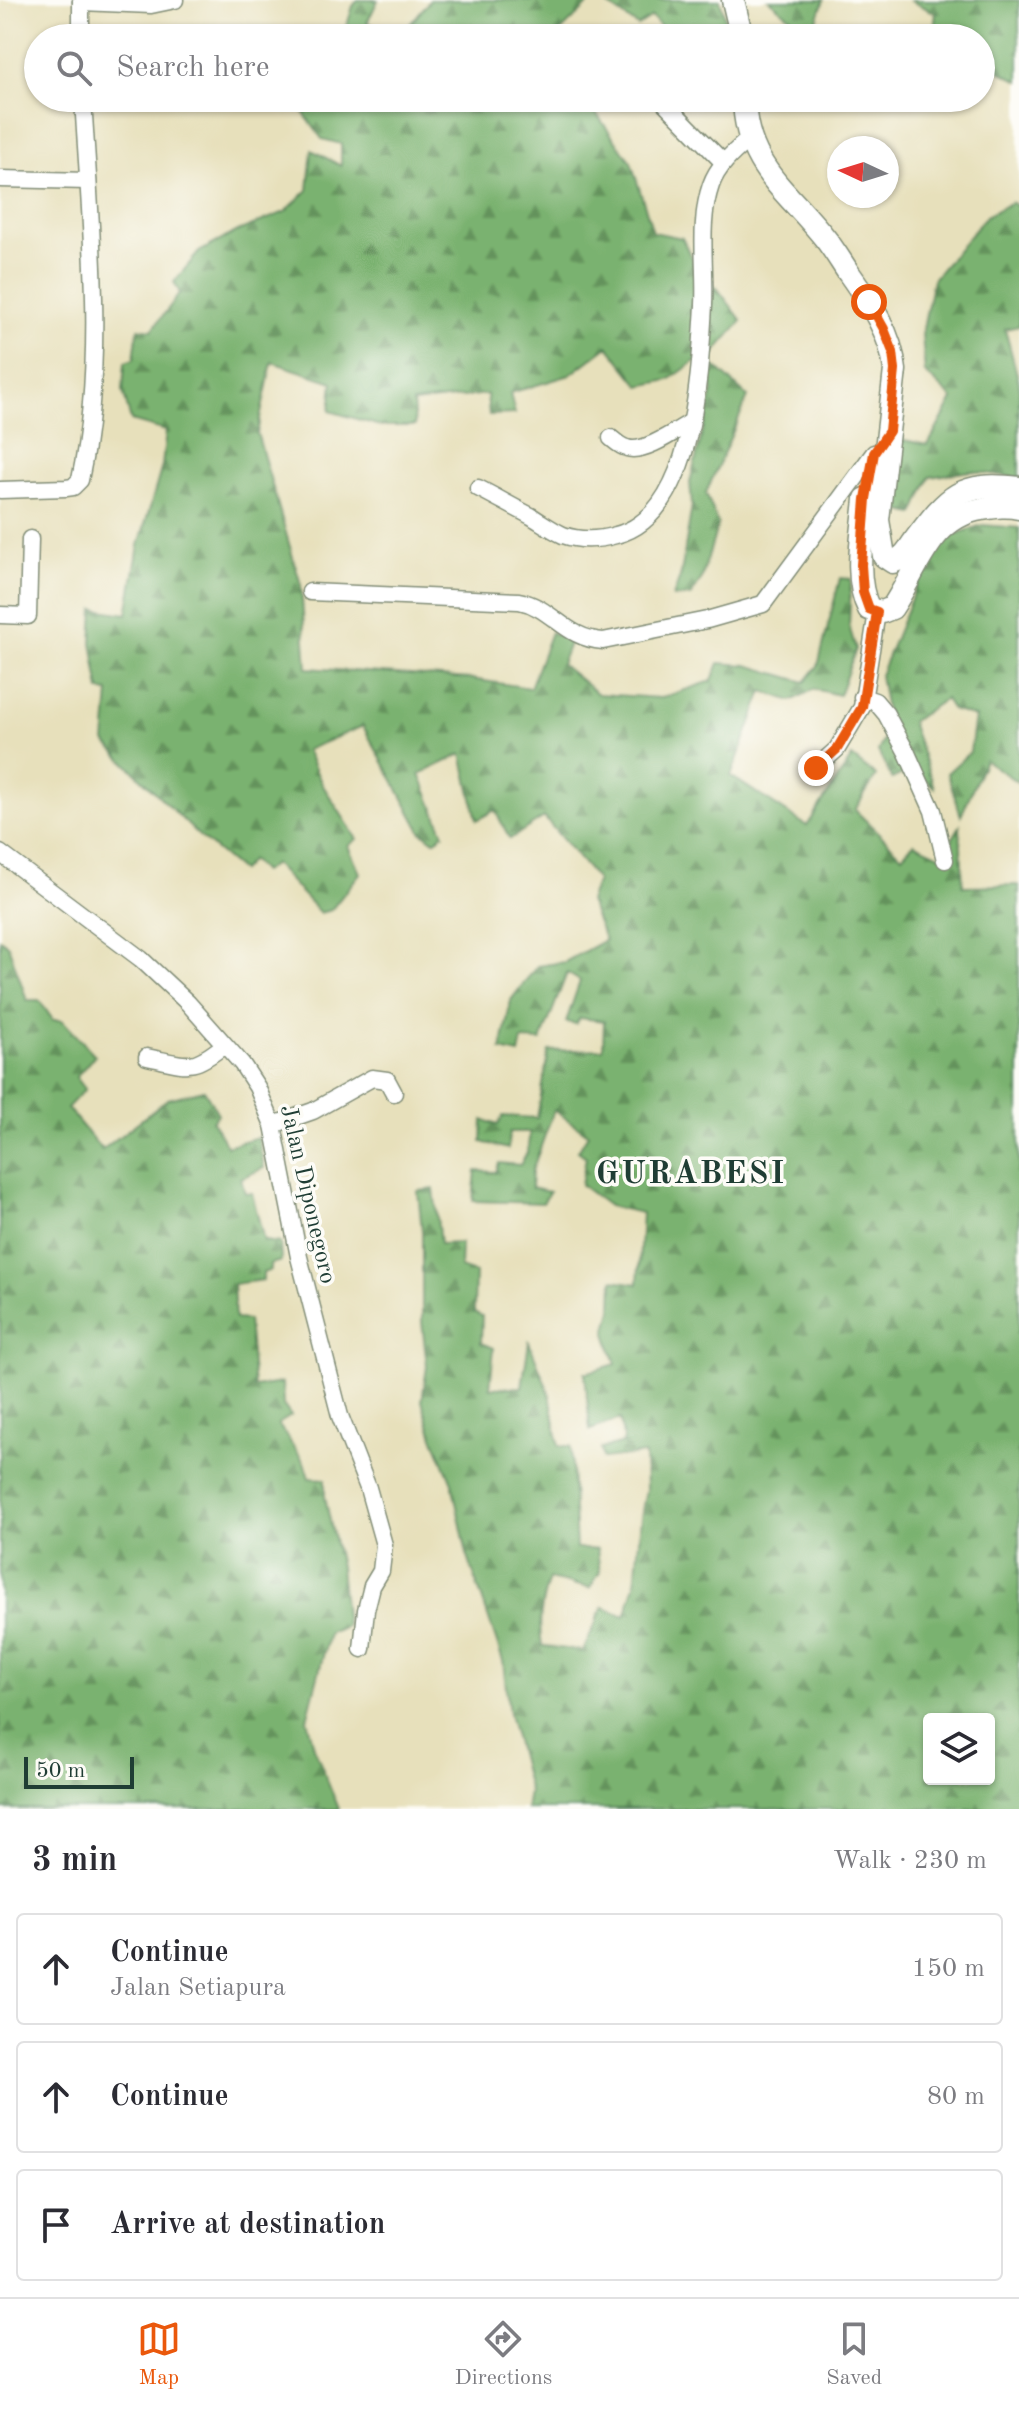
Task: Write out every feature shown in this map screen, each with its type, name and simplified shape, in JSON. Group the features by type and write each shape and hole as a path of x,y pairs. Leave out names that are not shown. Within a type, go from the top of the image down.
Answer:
{"street":[{"path":"81,24 81,1 151,5 175,0"},
{"path":"733,0 739,24"},
{"path":"0,490 66,488 73,487 80,480 91,389 94,309 84,112"},
{"path":"674,112 723,162"},
{"path":"746,112 749,139 763,167 825,238 869,302 893,352 895,370 878,520 884,556 893,562 909,550 936,511 970,488 989,485 1019,488"},
{"path":"478,488 563,535 585,540 625,533 645,520 664,499 685,453 691,422 704,306 705,212 711,184 723,162 749,139"},
{"path":"0,179 88,181"},
{"path":"611,438 628,449 634,449 660,441 691,422"},
{"path":"310,592 519,601 537,607 570,632 586,639 603,641 707,620 763,604 889,431"},
{"path":"874,453 866,499 861,565 865,601 869,609 877,612 892,608 923,552 946,523 975,510 1007,505 1019,508"},
{"path":"0,615 28,616 30,539"},
{"path":"816,768 837,749 862,707 877,612"},
{"path":"862,697 875,701 901,741 933,811 945,860"},
{"name":"Jalan Diponegoro","path":"0,853 141,959 188,1003 242,1064 257,1087 273,1125 310,1304 340,1416 368,1488 384,1545 381,1571 372,1586 366,1610 362,1649"},
{"path":"147,1057 187,1065 198,1063 224,1045"},
{"path":"273,1125 313,1111 372,1078 387,1080 394,1093"}],"green space":[{"path":"358,0 378,0 367,23 370,24 347,24"},
{"path":"430,0 593,0 568,24 410,24"},
{"path":"601,0 720,0 726,24 658,24 652,17 635,24"},
{"path":"769,0 824,0 816,24 798,24"},
{"path":"909,0 1019,0 1019,81 995,69 995,24 935,24 936,13"},
{"path":"303,112 595,112 631,162 653,232 682,238 705,286 717,288 742,321 708,360 748,397 706,493 718,524 701,580 691,596 673,597 681,574 692,505 690,482 713,391 700,358 669,380 640,386 608,346 570,375 510,393 515,414 489,415 487,394 413,403 415,426 380,426 330,411 333,382 272,362 257,433 301,585 307,668 471,679 530,688 551,632 570,641 561,664 598,694 661,698 712,681 719,663 747,665 805,682 818,666 840,578 851,579 849,626 856,649 839,695 814,689 792,701 763,691 731,776 807,826 852,757 876,776 855,810 902,856 914,843 942,856 960,826 963,886 1019,885 1019,1809 526,1809 529,1792 509,1714 503,1661 467,1554 452,1483 422,1401 427,1366 422,1322 422,1231 418,1191 434,1189 440,1244 461,1243 460,1268 475,1273 474,1312 482,1316 481,1343 494,1348 490,1388 522,1387 529,1342 550,1395 559,1446 571,1446 576,1549 597,1549 600,1572 590,1588 549,1579 542,1604 540,1629 542,1646 583,1651 603,1607 625,1616 635,1585 646,1489 645,1454 603,1459 601,1449 624,1443 620,1419 590,1430 585,1373 616,1364 606,1333 612,1310 613,1280 638,1284 642,1213 609,1206 581,1185 586,1157 578,1151 588,1134 554,1110 532,1171 531,1188 549,1192 543,1203 473,1201 476,1171 496,1172 499,1163 520,1165 527,1153 530,1132 510,1132 508,1149 482,1142 483,1120 498,1125 503,1116 537,1118 549,1051 603,1049 604,1021 580,1018 576,1024 566,1022 580,981 567,973 541,1041 522,1040 519,1054 501,1050 511,1000 537,966 565,962 605,940 589,901 597,880 544,817 510,839 495,810 477,820 462,754 420,774 444,834 434,841 421,831 363,726 306,750 322,784 357,839 348,846 360,873 331,910 320,913 274,864 263,872 251,860 241,871 197,834 105,742 109,692 100,691 92,642 94,609 127,614 139,545 162,466 166,431 131,421 123,391 125,362 134,359 138,328 152,330 180,293 174,282 199,252 238,231 285,212 308,190 312,150 341,166 341,144 322,139"},
{"path":"1012,202 1019,208 1019,326 1005,329 1019,382 1019,478 971,471 930,477 914,514 897,510 899,439 928,445 953,399 925,373 922,334 933,279 986,216"},
{"path":"982,525 1019,528 1019,783 985,760 961,816 947,773 970,752 975,717 952,710 945,699 911,722 934,787 912,769 892,779 878,751 889,729 880,675 934,542"},
{"path":"0,939 8,945 27,1000 39,1000 53,1020 62,1020 95,1055 76,1077 85,1089 67,1108 102,1150 168,1099 204,1090 218,1114 212,1121 227,1146 258,1137 264,1168 241,1178 245,1193 252,1193 264,1241 280,1243 281,1261 271,1264 271,1270 263,1273 263,1280 233,1284 235,1319 248,1320 254,1387 282,1383 283,1405 291,1416 278,1424 304,1462 309,1478 325,1479 325,1497 340,1567 346,1626 329,1633 307,1719 314,1747 339,1809 0,1809"}],"district":[{"name":"GURABESI","path":"691,1172"}],"route":[{"path":"816,768 837,749 862,707 877,612 869,609 865,601 861,565 866,499 874,453 889,431 895,370 893,352 869,302"}]}
